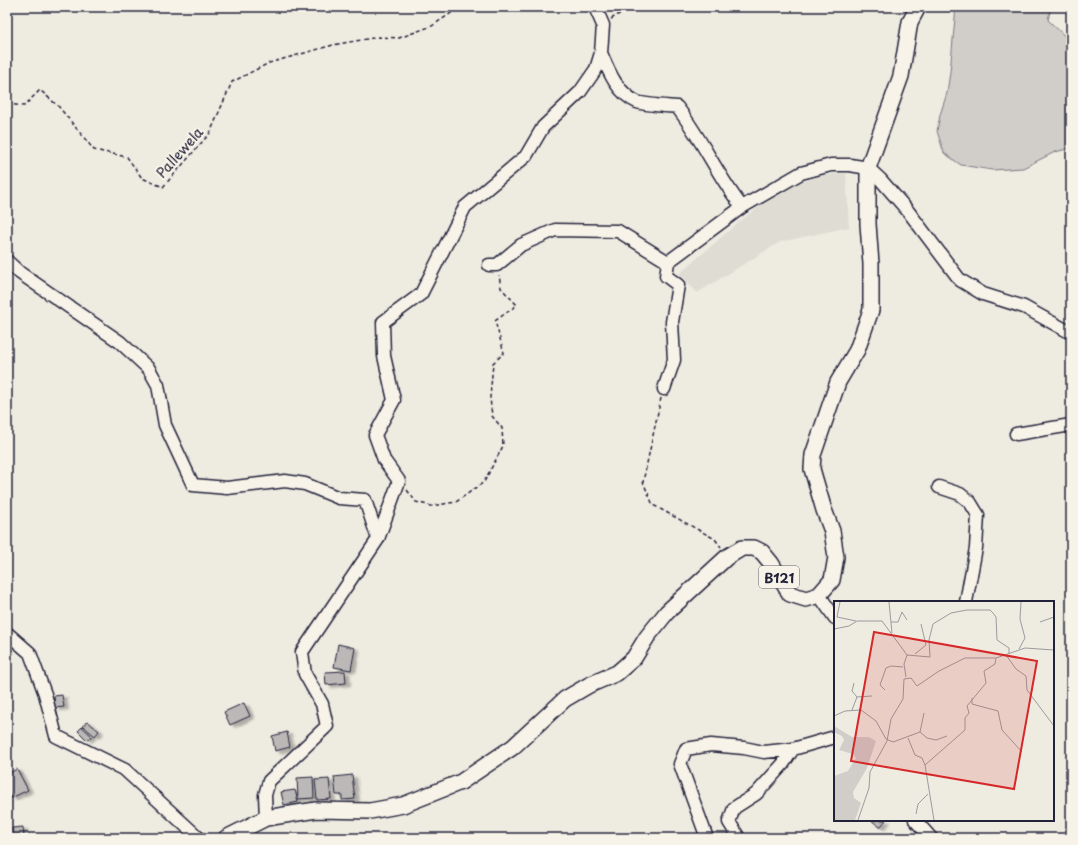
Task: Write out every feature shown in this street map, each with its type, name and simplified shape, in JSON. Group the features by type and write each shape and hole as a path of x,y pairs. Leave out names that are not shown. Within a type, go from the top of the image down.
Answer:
{"main road":[{"path":"819,595 832,580 836,557 832,531 812,469 813,455 838,382 856,350 871,310 868,168 901,76 910,22 918,7"},
{"name":"B121","path":"226,838 266,818 316,810 370,811 383,809 403,805 461,782 513,746 565,699 589,685 616,673 634,658 647,637 667,612 727,557 742,548 754,548 762,552 771,563 790,594 806,599 819,595"}],"street":[{"path":"266,818 266,795 269,781 326,726 322,704 305,674 302,652 378,539 399,481 384,460 375,435 394,400 384,356 382,322 421,294 465,207 526,156 544,127 580,92 596,69 600,54 603,25 595,7"},
{"path":"600,54 615,84 630,98 638,102 677,107 691,126 732,195 742,207"},
{"path":"664,388 674,360 672,322 678,285 666,276 668,262 742,207 801,173 831,165 868,168 880,179 908,211 960,280 984,294 1024,307 1071,333"},
{"path":"493,265 521,246 555,230 618,231 668,262"},
{"path":"7,261 20,273 120,342 149,369 158,385 165,425 193,484 227,488 285,481 305,484 339,498 365,500 378,539"},
{"path":"1016,434 1071,425"},
{"path":"938,487 960,494 970,502 978,514 976,548 966,601"},
{"path":"819,595 834,617"},
{"path":"7,633 30,653 45,694 56,736 124,770 198,838"},
{"path":"707,838 680,764 686,749 711,745 744,748 764,752 794,748 834,737"},
{"path":"739,838 729,822 734,808 756,794 783,764 794,748"},
{"path":"916,821 931,838"}],"path":[{"name":"Pallewela","path":"7,104 24,106 40,90 59,107 94,150 127,157 142,178 163,187 210,133 232,82 269,62 333,45 378,37 399,38 432,26 460,7"},
{"path":"603,25 631,7"},
{"path":"399,481 416,502 431,506 456,502 484,482 503,446 502,428 492,416 490,398 493,363 504,353 495,321 518,305 501,288 493,265"},
{"path":"664,388 642,482 653,505 715,539 727,557"}],"shaded area":[{"path":"956,7 1051,7 1048,20 1071,42 1071,148 1055,152 1023,168 992,170 961,165 944,153 937,131 947,93"},
{"path":"846,174 849,227 780,242 697,293 679,274 740,221 763,204 799,183 818,176"}],"building":[{"path":"338,644 355,648 351,670 334,667"},
{"path":"345,671 346,683 326,685 325,672"},
{"path":"62,695 64,707 55,708 54,696"},
{"path":"244,703 250,716 230,725 224,712"},
{"path":"87,721 99,731 95,736 83,726"},
{"path":"82,727 92,736 87,740 78,731"},
{"path":"287,732 290,747 275,751 272,736"},
{"path":"17,769 28,790 11,798 7,790 7,774"},
{"path":"352,775 355,799 342,800 342,795 336,795 334,777"},
{"path":"313,777 314,798 298,799 297,778"},
{"path":"329,779 331,799 317,800 315,780"},
{"path":"295,790 298,802 284,805 281,792"},
{"path":"872,821 885,821 880,827"},
{"path":"23,827 24,837 13,838 12,828"}]}
